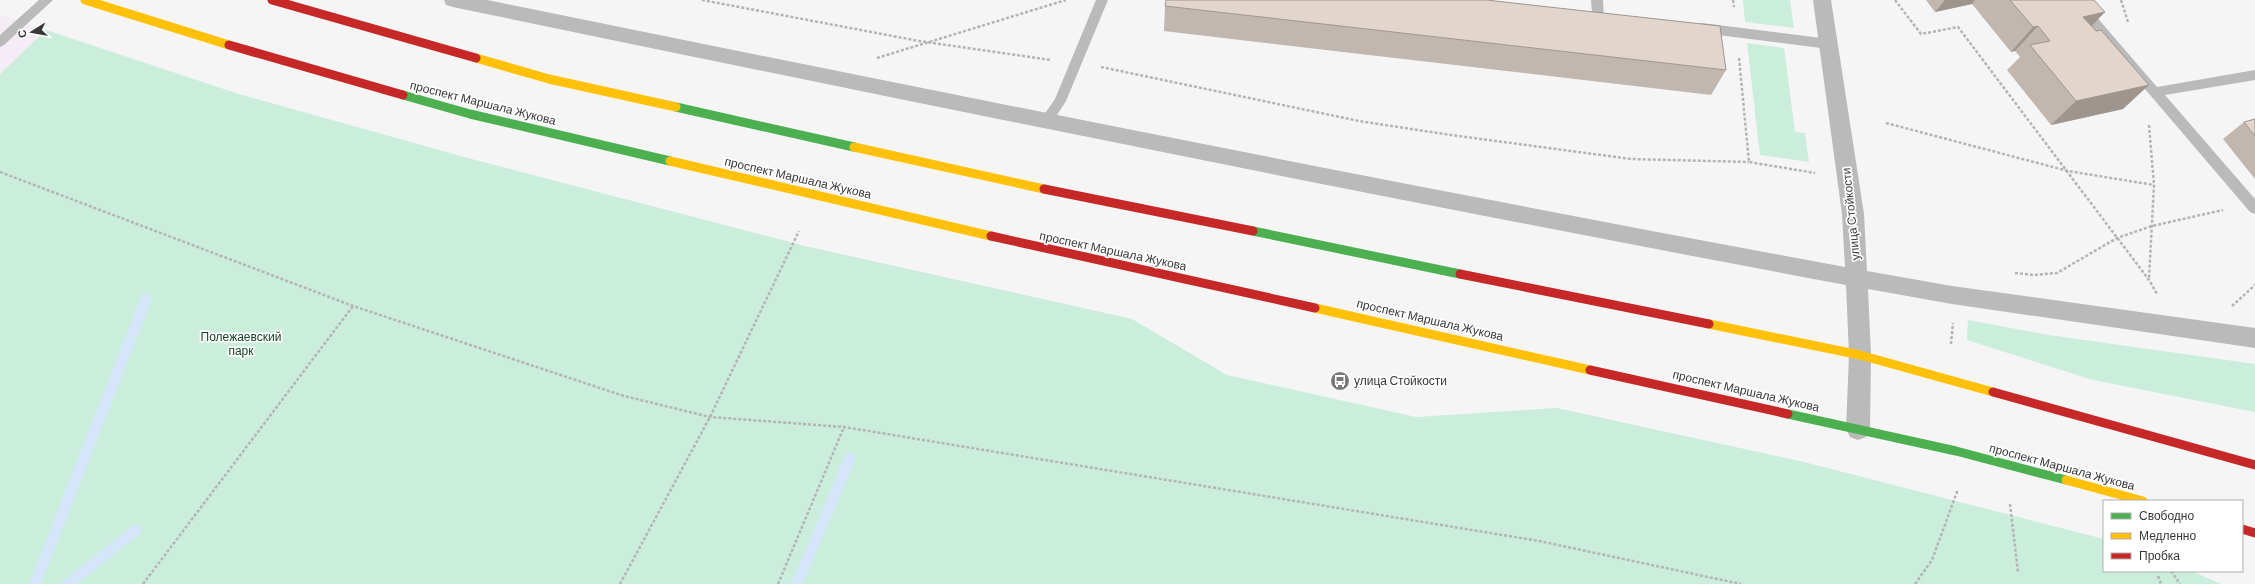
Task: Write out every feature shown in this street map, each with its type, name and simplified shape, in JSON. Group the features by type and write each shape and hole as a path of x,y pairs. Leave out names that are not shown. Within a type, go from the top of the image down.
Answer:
{"main road":[{"name":"проспект Маршала Жукова","path":"85,0 189,34 470,114 1021,242 1956,451 2139,500"},
{"path":"272,0 557,80 1040,188 1860,355 2255,465"},
{"path":"2243,529 2255,533"}],"street":[{"path":"453,0 1045,122 1439,200 1952,295 2255,338"},
{"name":"улица Стойкости","path":"1822,0 1853,214 1860,355 1858,429"}],"lane":[{"path":"0,42 47,0"},
{"path":"1045,122 1060,101 1102,0"},
{"path":"1597,0 1598,18"},
{"path":"2075,0 2253,206"},
{"path":"1575,15 1613,19"},
{"path":"1690,27 1736,31 1829,44"},
{"path":"2155,92 2255,75"}],"path":[{"path":"702,0 928,43 997,54 1058,60"},
{"path":"876,59 1066,0"},
{"path":"1733,0 1749,162"},
{"path":"1895,0 1921,34 1958,27 2068,171 2149,280 2158,296"},
{"path":"2121,0 2130,26"},
{"path":"1096,66 1359,121 1443,134 1631,159 1749,162 1815,173"},
{"path":"2145,80 2154,185 2149,280"},
{"path":"1886,123 2068,171 2154,185"},
{"path":"0,172 353,306 624,396 710,417 844,427 1540,541 1741,584"},
{"path":"2011,273 2034,275 2057,273 2117,238 2152,226 2253,206"},
{"path":"620,584 710,417 799,231"},
{"path":"2228,311 2252,286 2255,285"},
{"path":"143,584 353,306"},
{"path":"1951,344 1953,322"},
{"path":"778,584 844,427"},
{"path":"1915,584 1932,560 1958,489"},
{"path":"2010,504 2018,572"},
{"path":"2172,572 2180,584"},
{"path":"2158,576 2161,584"}],"shaded area":[{"path":"0,14 46,30 2,75 0,74"}],"green space":[{"path":"1743,0 1790,0 1794,28 1745,22"},
{"name":"Полежаевский парк","path":"46,30 239,94 468,158 805,246 1132,319 1227,375 1416,417 1557,408 1804,462 2103,539 2103,572 2193,572 2221,584 0,584 0,74"},
{"path":"1747,43 1784,48 1795,132 1805,133 1809,162 1760,155"},
{"path":"1968,320 2049,335 2255,364 2255,412 2093,380 1967,340"}],"building":[{"path":"1166,0 1486,0 1720,26 1726,70 1165,6"},
{"path":"2010,0 2094,0 2105,12 2083,17 2096,31 2101,30 2149,85 2076,101 2030,45 2050,41 2038,26 2033,27"},
{"path":"2255,119 2255,136 2244,122"}],"waterway":[{"path":"35,584 146,299"},
{"path":"797,584 850,458"},
{"path":"68,584 136,530"}],"traffic: fast":[{"path":"403,95 470,114 670,161"},
{"path":"676,107 854,147"},
{"path":"1253,231 1460,274"},
{"path":"1788,414 1956,451 2066,480"}],"traffic: slow":[{"path":"85,0 229,45"},
{"path":"476,58 549,79 676,107"},
{"path":"854,147 1044,189"},
{"path":"670,161 991,236"},
{"path":"1315,308 1590,370"},
{"path":"1709,324 1860,355 1993,392"},
{"path":"2066,480 2139,500"}],"traffic: jam":[{"path":"272,0 476,58"},
{"path":"229,45 403,95"},
{"path":"1044,189 1253,231"},
{"path":"991,236 1315,308"},
{"path":"1460,274 1709,324"},
{"path":"1590,370 1788,414"},
{"path":"1993,392 2255,465"},
{"path":"2243,529 2255,533"}],"place":[{"name":"улица Стойкости","path":"1340,381"}]}
